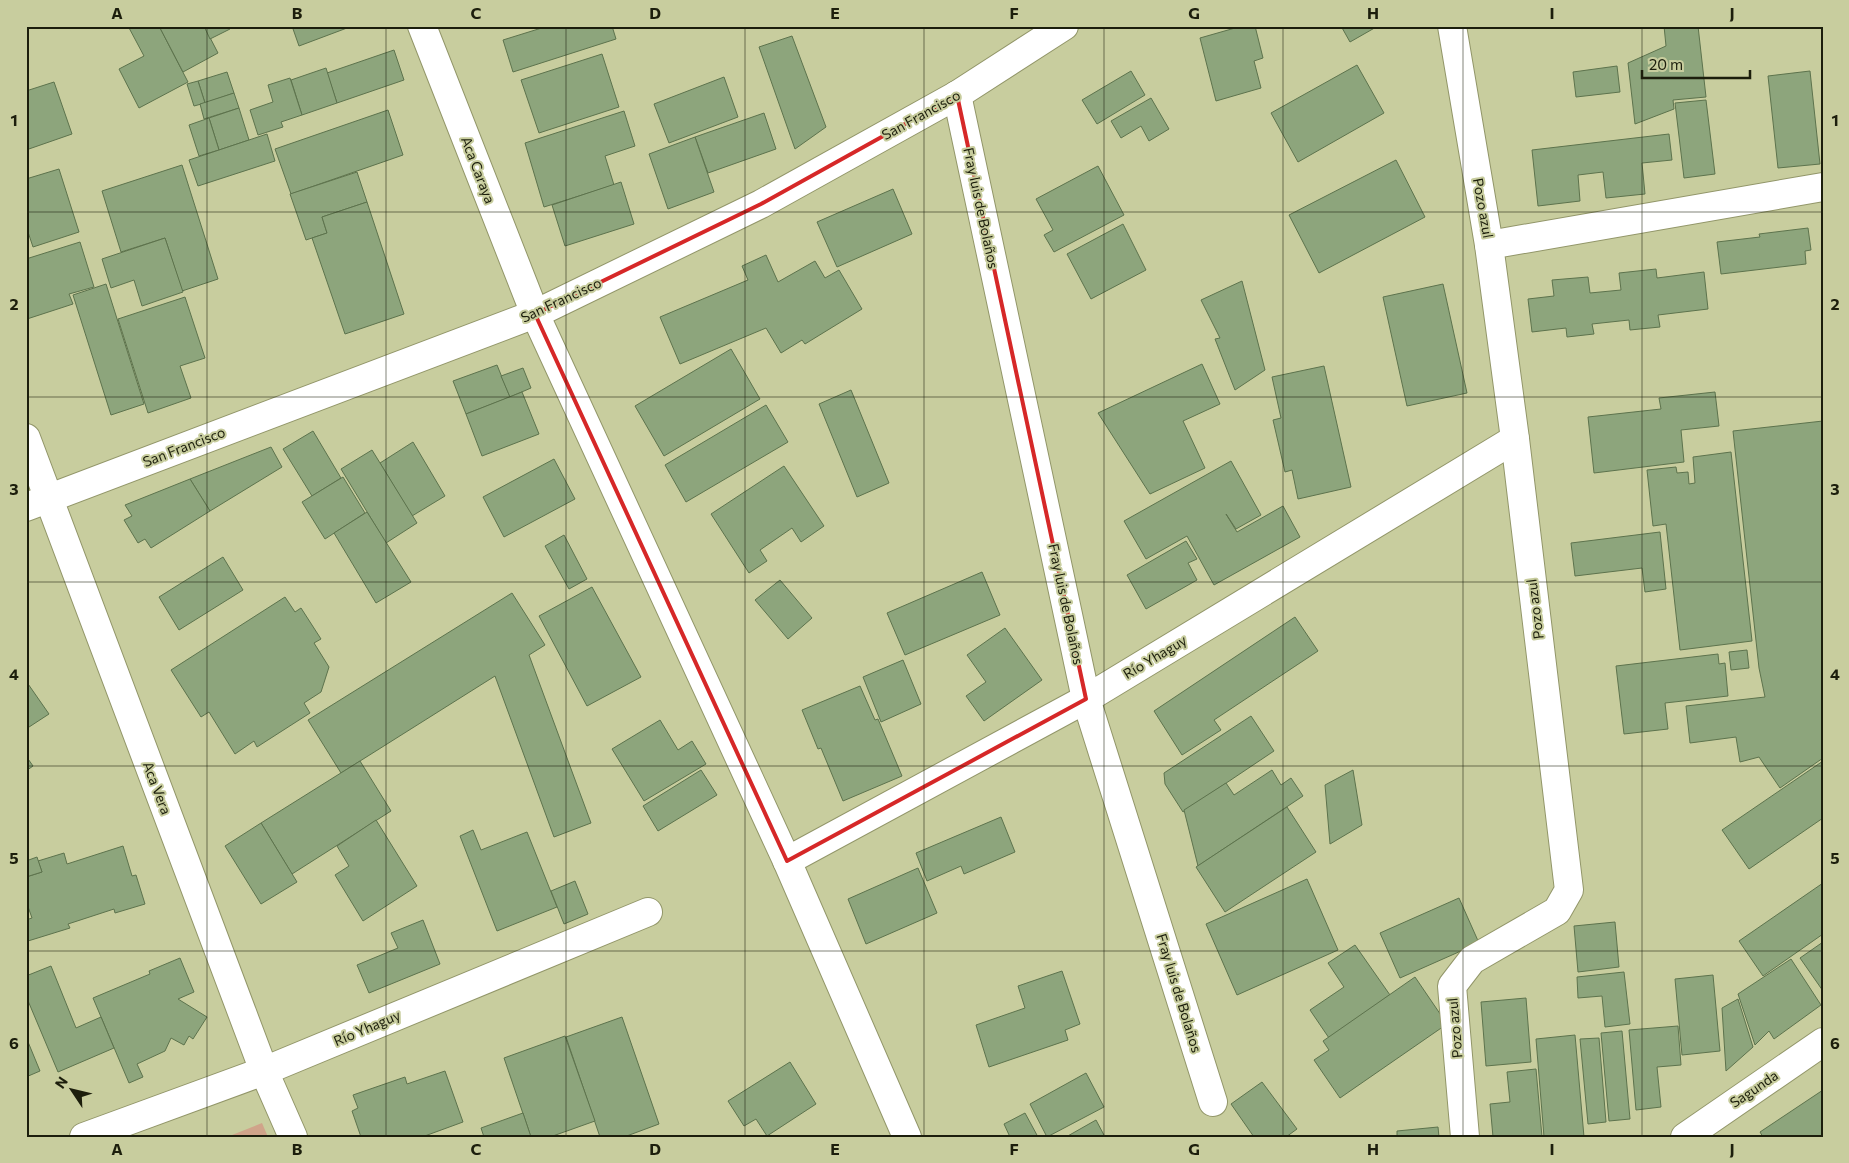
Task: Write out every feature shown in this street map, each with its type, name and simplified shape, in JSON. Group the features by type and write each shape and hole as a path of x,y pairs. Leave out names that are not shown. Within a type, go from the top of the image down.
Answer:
{"street":[{"name":"Aca Caraya","path":"422,26 535,314 787,861 907,1137"},
{"name":"Pozo azul","path":"1452,26 1489,245 1515,439 1569,890 1557,911 1472,960 1452,986 1465,1137"},
{"name":"San Francisco","path":"37,503 535,314 761,204 957,95 1053,29"},
{"name":"Fray luis de Bolaños","path":"957,95 1086,699 1213,1102"},
{"path":"1489,245 1823,187"},
{"name":"Aca Vera","path":"26,438 37,503 292,1137"},
{"name":"Río Yhaguy","path":"787,861 1086,699 1515,439"},
{"name":"Río Yhaguy","path":"84,1137 264,1071 648,912"},
{"name":"Sagunda","path":"1685,1137 1823,1042"}],"highlighted area":[{"path":"957,95 1086,699 787,861 535,314 761,204"}],"shaded area":[{"path":"262,1123 268,1137 227,1137"}],"building":[{"path":"128,26 159,26 188,82 139,108 119,69 144,56"},
{"path":"159,26 204,26 218,53 183,72"},
{"path":"204,26 228,26 230,29 210,39"},
{"path":"292,26 347,26 347,28 299,46"},
{"path":"548,26 612,26 616,39 513,72 503,40"},
{"path":"1242,26 1255,26 1263,58 1254,61 1261,88 1216,101 1200,38"},
{"path":"1341,26 1378,26 1350,42"},
{"path":"1664,26 1698,26 1706,97 1673,100 1674,109 1635,124 1628,63 1666,46"},
{"path":"792,36 826,127 795,149 759,47"},
{"path":"394,50 404,80 337,103 327,73"},
{"path":"602,54 619,107 539,133 521,80"},
{"path":"1357,65 1384,113 1298,162 1271,113"},
{"path":"1617,66 1620,92 1576,97 1573,72"},
{"path":"326,68 337,103 302,115 291,80"},
{"path":"1131,71 1145,95 1097,124 1082,100"},
{"path":"1810,71 1820,164 1778,168 1768,76"},
{"path":"227,72 234,93 205,103 198,81"},
{"path":"724,77 738,117 669,143 654,104"},
{"path":"290,78 302,115 281,122 283,127 258,135 250,110 273,102 268,85"},
{"path":"198,81 205,103 194,106 187,84"},
{"path":"54,82 72,134 26,150 26,91"},
{"path":"234,93 239,108 204,119 200,104"},
{"path":"1151,98 1169,129 1149,141 1141,126 1121,138 1111,121"},
{"path":"1706,100 1715,174 1684,178 1675,103"},
{"path":"239,108 249,140 219,150 209,118"},
{"path":"388,110 403,155 291,194 275,149"},
{"path":"624,111 635,146 605,156 614,185 544,207 525,143"},
{"path":"764,113 776,149 708,173 695,137"},
{"path":"209,118 219,150 199,156 189,125"},
{"path":"267,134 275,161 198,186 189,160"},
{"path":"1669,134 1672,160 1642,163 1645,194 1606,198 1603,172 1578,175 1580,201 1538,206 1532,150"},
{"path":"695,137 714,192 668,209 649,154"},
{"path":"1396,160 1425,217 1319,273 1289,215"},
{"path":"182,165 218,279 182,291 165,238 121,252 102,191"},
{"path":"1098,166 1124,215 1054,252 1044,235 1053,230 1036,199"},
{"path":"59,169 79,232 33,247 26,226 26,179"},
{"path":"357,172 367,202 322,217 327,233 306,240 290,194"},
{"path":"621,182 634,224 565,246 552,205"},
{"path":"893,189 912,234 837,267 817,222"},
{"path":"367,202 404,314 345,334 312,238 327,233 322,217"},
{"path":"1123,224 1146,270 1091,299 1067,254"},
{"path":"1808,228 1811,250 1805,251 1806,264 1721,274 1717,242 1760,237 1759,234"},
{"path":"165,238 183,292 142,306 134,280 111,288 102,259"},
{"path":"80,242 94,287 69,294 73,304 27,319 26,259"},
{"path":"766,255 778,282 815,261 825,278 839,270 862,309 805,344 802,340 781,353 766,328 680,364 660,317 748,280 742,266"},
{"path":"1656,269 1657,278 1704,272 1708,309 1658,315 1660,327 1630,330 1629,320 1592,324 1594,334 1567,337 1566,328 1532,332 1528,299 1554,296 1552,280 1588,277 1590,293 1621,290 1619,273"},
{"path":"1242,281 1265,370 1235,390 1215,339 1220,338 1201,300"},
{"path":"106,284 144,404 111,415 73,295"},
{"path":"1443,284 1467,393 1407,406 1383,297"},
{"path":"185,297 205,358 180,366 191,398 148,413 118,319"},
{"path":"731,349 760,399 664,456 635,406"},
{"path":"1202,364 1220,404 1183,421 1205,468 1150,494 1098,413"},
{"path":"497,365 510,397 466,414 453,381"},
{"path":"1324,366 1351,487 1298,499 1292,470 1285,472 1273,420 1281,418 1272,377"},
{"path":"523,368 531,388 510,397 501,376"},
{"path":"851,390 889,483 857,497 819,404"},
{"path":"522,392 539,434 482,456 466,414"},
{"path":"1715,392 1719,426 1681,430 1684,462 1594,473 1588,417 1661,409 1659,398"},
{"path":"766,405 788,442 686,502 665,465"},
{"path":"1823,421 1823,758 1780,788 1759,757 1740,762 1736,737 1690,743 1686,706 1765,697 1759,668 1733,431"},
{"path":"313,431 341,478 312,496 283,449"},
{"path":"413,442 445,496 412,516 380,463"},
{"path":"271,447 282,467 210,511 190,479"},
{"path":"372,450 417,523 386,543 341,469"},
{"path":"1731,452 1752,641 1680,650 1666,524 1653,526 1647,470 1676,467 1677,473 1688,472 1689,484 1695,483 1693,457"},
{"path":"554,459 575,499 504,537 483,497"},
{"path":"1231,461 1261,515 1236,529 1226,514 1237,532 1283,506 1300,537 1214,585 1187,536 1146,559 1124,521"},
{"path":"784,466 824,526 801,542 792,528 760,550 767,561 749,573 711,514"},
{"path":"343,477 365,513 325,539 302,502"},
{"path":"190,479 210,511 151,548 145,539 138,543 124,520 132,516 125,505"},
{"path":"367,512 411,582 376,603 334,533"},
{"path":"1660,532 1666,589 1645,592 1642,568 1575,576 1571,543"},
{"path":"564,535 587,579 569,589 545,546"},
{"path":"1186,541 1197,559 1188,563 1197,580 1146,609 1127,575"},
{"path":"223,557 243,590 179,630 159,597"},
{"path":"982,572 1000,615 905,655 887,613"},
{"path":"780,580 812,618 788,639 755,600"},
{"path":"592,587 641,677 587,706 539,616"},
{"path":"512,593 545,645 529,655 591,823 554,837 495,676 341,773 308,720"},
{"path":"285,597 295,612 301,608 321,639 314,643 329,667 321,692 304,703 310,713 257,747 254,741 235,754 209,712 201,717 171,670"},
{"path":"1295,617 1318,651 1214,720 1221,730 1182,755 1154,711"},
{"path":"1005,628 1042,680 984,721 966,696 986,682 967,655"},
{"path":"1747,650 1749,668 1731,670 1729,652"},
{"path":"1718,654 1719,664 1725,663 1728,696 1665,703 1668,729 1624,734 1616,666"},
{"path":"903,660 921,704 881,722 863,677"},
{"path":"26,681 49,714 26,729"},
{"path":"860,686 875,720 878,719 902,776 843,801 821,748 818,749 802,710"},
{"path":"1251,716 1274,751 1183,812 1165,784 1164,773"},
{"path":"660,720 678,750 692,741 706,764 644,801 612,749"},
{"path":"26,756 33,766 26,771"},
{"path":"360,761 391,811 292,874 261,823"},
{"path":"1823,761 1823,818 1749,869 1722,830"},
{"path":"701,770 717,795 658,831 643,806"},
{"path":"1272,770 1281,785 1291,778 1303,796 1198,866 1184,810 1226,783 1234,795"},
{"path":"1353,770 1362,825 1330,844 1325,785"},
{"path":"1287,807 1316,852 1225,912 1196,867"},
{"path":"1001,817 1015,852 964,874 961,866 927,881 916,853"},
{"path":"376,820 417,886 363,921 335,875 349,866 337,846"},
{"path":"261,823 297,882 261,904 225,846"},
{"path":"473,830 481,850 527,832 557,907 497,931 460,836"},
{"path":"123,846 132,876 136,875 145,904 115,913 114,909 68,924 70,928 28,941 26,920 32,918 26,901 26,877 42,872 38,861 64,853 67,864"},
{"path":"37,857 42,872 26,877 26,861"},
{"path":"918,868 937,913 866,944 848,899"},
{"path":"1307,879 1338,950 1237,995 1206,924"},
{"path":"575,881 588,914 564,924 551,891"},
{"path":"1823,883 1823,934 1763,976 1739,941"},
{"path":"1459,898 1479,943 1400,978 1380,933"},
{"path":"423,920 440,964 369,993 357,965 398,948 391,933"},
{"path":"1615,922 1619,967 1578,972 1574,926"},
{"path":"1823,942 1823,991 1800,958"},
{"path":"1355,945 1390,995 1329,1038 1310,1010 1344,987 1328,963"},
{"path":"180,958 194,992 178,999 207,1017 193,1039 189,1036 184,1045 171,1038 165,1051 137,1064 143,1077 129,1083 93,998 150,974 149,971"},
{"path":"1791,959 1821,1005 1774,1039 1769,1031 1755,1045 1738,994"},
{"path":"51,966 76,1028 101,1017 114,1048 58,1072 26,996 26,976"},
{"path":"1062,971 1080,1024 1065,1030 1068,1040 989,1067 976,1025 1025,1008 1018,986"},
{"path":"1624,972 1630,1024 1605,1027 1602,996 1578,998 1577,977"},
{"path":"1713,975 1720,1051 1682,1055 1675,979"},
{"path":"1415,977 1447,1024 1340,1098 1314,1060 1329,1050 1323,1041"},
{"path":"1526,998 1531,1062 1486,1066 1481,1002"},
{"path":"1738,999 1753,1047 1726,1071 1722,1008"},
{"path":"622,1017 659,1124 624,1137 600,1137 566,1037"},
{"path":"1678,1026 1681,1065 1657,1067 1661,1107 1636,1110 1629,1030"},
{"path":"1622,1031 1630,1119 1609,1121 1601,1033"},
{"path":"1575,1035 1584,1137 1544,1137 1536,1039"},
{"path":"565,1036 595,1121 550,1137 531,1137 504,1058"},
{"path":"26,1037 40,1071 26,1077"},
{"path":"1599,1038 1606,1122 1588,1124 1580,1039"},
{"path":"790,1062 816,1104 767,1136 756,1119 744,1126 728,1101"},
{"path":"1536,1069 1542,1137 1493,1137 1490,1104 1510,1102 1507,1072"},
{"path":"445,1071 463,1122 422,1137 361,1137 352,1111 358,1108 353,1095 405,1077 407,1084"},
{"path":"1086,1073 1104,1107 1047,1137 1030,1104"},
{"path":"1262,1082 1297,1129 1286,1137 1254,1137 1231,1104"},
{"path":"1823,1090 1823,1137 1763,1137 1760,1132"},
{"path":"523,1113 531,1137 484,1137 481,1128"},
{"path":"1025,1113 1038,1137 1010,1137 1004,1124"},
{"path":"1096,1120 1105,1137 1066,1137"},
{"path":"1438,1127 1439,1137 1397,1137 1397,1131"}]}
